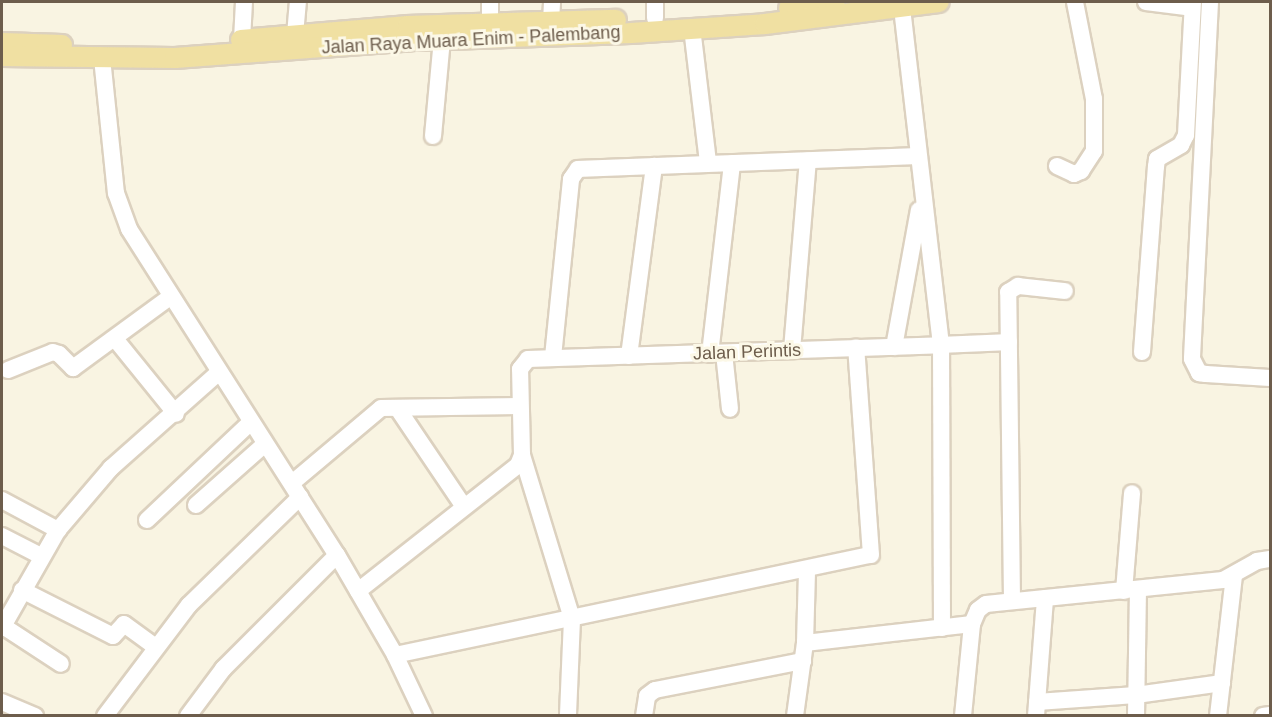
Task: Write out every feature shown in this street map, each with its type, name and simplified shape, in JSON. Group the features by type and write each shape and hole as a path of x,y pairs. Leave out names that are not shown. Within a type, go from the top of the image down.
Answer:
{"main road":[{"name":"Jalan Raya Muara Enim - Palembang","path":"2,56 176,58 442,39 551,22 655,10 835,2"},
{"name":"Jalan Raya Muara Enim - Palembang","path":"2,43 175,45 295,35 692,28 902,8 933,2"}],"street":[{"path":"242,40 244,2"},
{"path":"295,35 298,2"},
{"path":"490,2 490,31"},
{"path":"551,22 552,2"},
{"path":"1057,166 1074,174 1081,171 1094,151 1094,99 1075,2"},
{"path":"1142,351 1157,159 1181,145 1186,135 1192,4 1146,2"},
{"path":"1210,2 1192,359 1199,373 1206,375 1270,378"},
{"path":"902,8 940,345 942,628"},
{"path":"692,28 708,164"},
{"path":"433,136 442,39"},
{"path":"102,58 119,206 170,297 338,555 395,656 424,716"},
{"path":"553,357 572,176 584,167 917,156"},
{"path":"792,350 808,161"},
{"path":"730,409 717,353 732,163"},
{"path":"629,356 654,166"},
{"path":"894,347 922,193"},
{"path":"1012,600 1007,298 1012,288 1065,291"},
{"path":"8,370 53,352 59,354 73,368 116,340 170,297"},
{"path":"116,340 176,414"},
{"name":"Jalan Perintis","path":"568,716 572,619 522,455 521,365 528,359 1009,342"},
{"path":"395,656 871,555 874,548 856,348"},
{"path":"61,664 2,627 58,530 111,468 176,414 218,373"},
{"path":"105,716 189,605 296,490 378,410 520,406"},
{"path":"398,409 464,507"},
{"path":"147,520 251,423"},
{"path":"196,505 265,444"},
{"path":"358,591 514,469 522,455"},
{"path":"1132,493 1131,591 1136,716"},
{"path":"2,500 58,530"},
{"path":"2,536 41,556"},
{"path":"188,716 223,669 338,555"},
{"path":"963,716 972,624 978,610 986,604 1131,591 1234,576 1257,561 1270,559"},
{"path":"795,716 805,643 807,570"},
{"path":"1218,716 1234,576"},
{"path":"22,590 113,636 124,624 156,647"},
{"path":"1045,598 1036,709 1222,683"},
{"path":"805,643 972,624"},
{"path":"644,716 647,696 655,690 803,661"},
{"path":"2,702 35,716"},
{"path":"1263,716 1270,715"}]}
